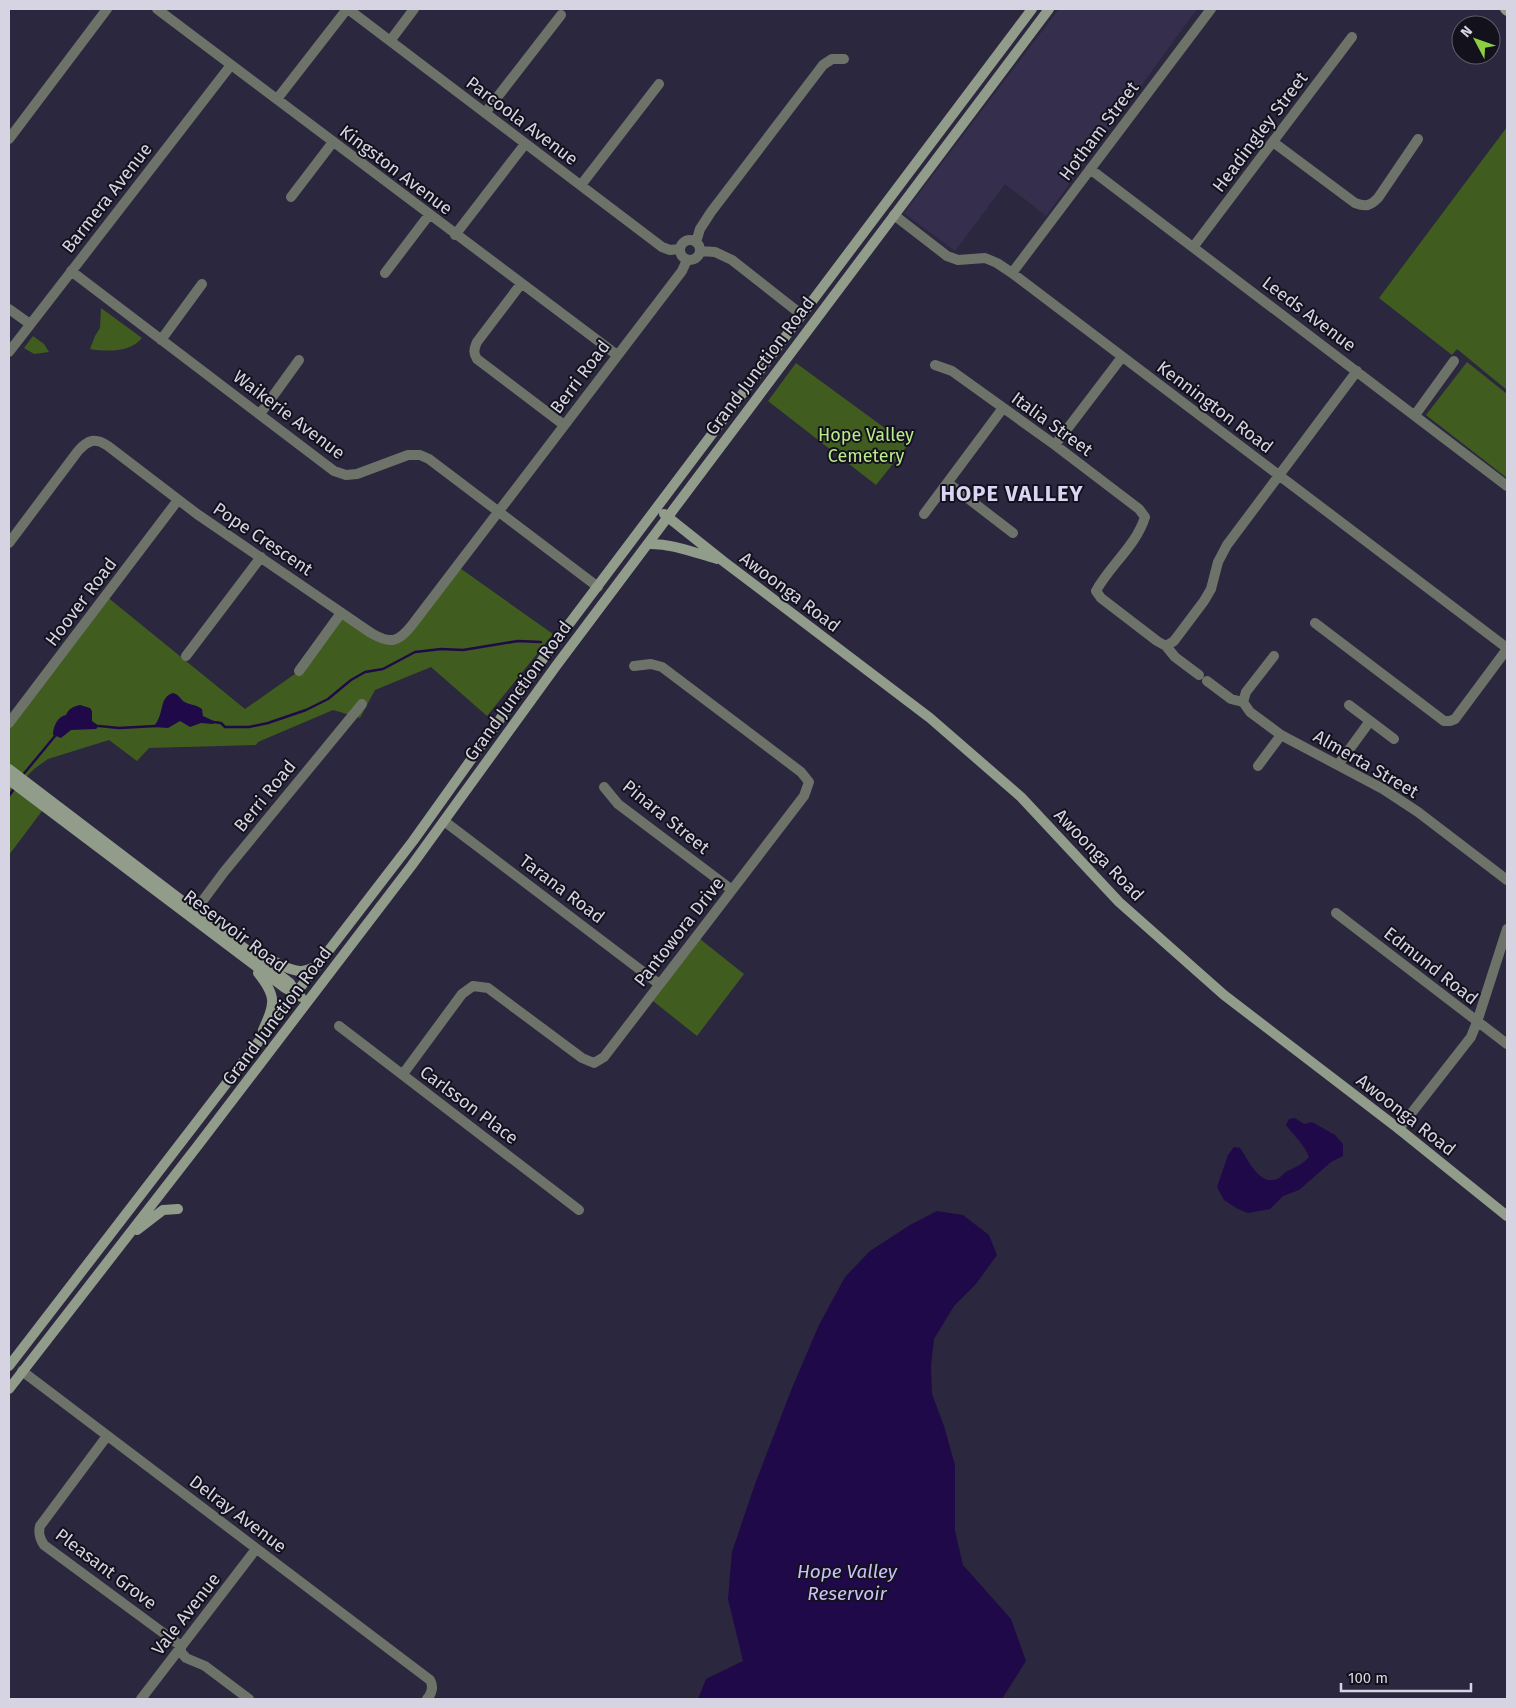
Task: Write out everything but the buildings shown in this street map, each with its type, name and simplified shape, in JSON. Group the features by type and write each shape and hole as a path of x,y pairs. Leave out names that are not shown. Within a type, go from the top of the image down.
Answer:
{"main road":[{"name":"Grand Junction Road","path":"10,1364 413,841 545,656 1032,9"},
{"name":"Grand Junction Road","path":"9,1389 444,821 556,666 1049,9"},
{"path":"981,77 992,86"},
{"path":"883,207 894,215"},
{"path":"802,315 813,322"},
{"name":"Awoonga Road","path":"657,509 930,718 1021,797 1119,902 1224,994 1399,1129 1507,1216"},
{"path":"648,544 660,543 723,561"},
{"name":"Reservoir Road","path":"10,775 193,914 250,962 285,988 296,993"},
{"path":"413,841 432,825 444,821 446,796"},
{"name":"Reservoir Road","path":"193,914 218,928 290,982 296,993"},
{"path":"218,928 274,961 292,969 301,971 316,967"},
{"path":"250,962 268,987 273,999 269,1017 254,1049"},
{"path":"296,993 307,1002"},
{"path":"157,1173 169,1182"},
{"path":"148,1184 160,1194"},
{"path":"121,1244 158,1212 178,1209"},
{"path":"10,1364 22,1371"}],"street":[{"path":"9,139 107,9"},
{"name":"Kingston Avenue","path":"157,9 617,355"},
{"path":"277,99 348,9"},
{"name":"Parcoola Avenue","path":"348,9 662,247 670,250 680,249"},
{"path":"390,41 414,9"},
{"name":"Hotham Street","path":"1012,273 1211,9"},
{"path":"485,113 561,15"},
{"name":"Headingley Street","path":"1194,246 1352,37"},
{"path":"802,315 732,260 698,246 691,240 684,241 680,249 681,256 687,260 694,260 698,257 698,246 700,229 711,212 823,65 832,59 844,59"},
{"name":"Barmera Avenue","path":"9,352 230,65"},
{"path":"581,186 659,84"},
{"path":"1273,142 1355,203 1363,206 1370,205 1378,198 1418,139"},
{"path":"291,197 333,142"},
{"path":"455,235 525,144"},
{"name":"Leeds Avenue","path":"1090,169 1194,246 1507,486"},
{"path":"385,274 429,215"},
{"name":"Kennington Road","path":"894,215 947,256 958,260 985,258 1012,273 1507,648"},
{"name":"Berri Road","path":"498,512 682,271 687,260"},
{"name":"Waikerie Avenue","path":"71,271 334,471 346,476 357,474 408,455 420,455 429,459 598,587"},
{"path":"162,340 202,284"},
{"path":"521,284 477,342 474,355 564,425"},
{"path":"9,309 30,324"},
{"path":"1055,445 1122,357"},
{"path":"260,414 299,360"},
{"path":"1415,415 1454,361"},
{"name":"Italia Street","path":"935,365 952,371 1055,445 1139,509 1145,517"},
{"path":"1166,646 1174,641 1204,601 1211,589 1218,562 1227,545 1357,371"},
{"path":"924,514 1003,408"},
{"name":"Pope Crescent","path":"9,543 78,450 86,442 93,439 101,441 178,500 341,613 384,640 396,640 409,630 498,512"},
{"path":"948,483 1013,533"},
{"name":"Hoover Road","path":"9,723 178,500"},
{"name":"Almerta Street","path":"1145,517 1141,531 1096,591 1101,598 1166,646 1175,657 1231,699 1243,702 1250,712 1281,735 1383,789 1418,812 1507,880"},
{"path":"186,656 261,557"},
{"path":"299,671 341,613"},
{"path":"1316,623 1444,721 1450,722 1455,719 1507,648"},
{"path":"1243,702 1246,692 1274,656"},
{"name":"Pantowora Drive","path":"403,1074 462,994 472,986 488,988 582,1058 594,1063 604,1057 804,796 809,782 801,772 662,667 651,664 634,666"},
{"name":"Berri Road","path":"193,914 224,872 362,704"},
{"path":"1349,705 1394,739"},
{"path":"1338,765 1370,721"},
{"path":"1258,766 1281,735"},
{"name":"Pinara Street","path":"604,787 618,804 732,890"},
{"name":"Tarana Road","path":"444,821 659,984"},
{"name":"Edmund Road","path":"1336,913 1507,1044"},
{"path":"1399,1129 1471,1038 1507,929"},
{"name":"Carlsson Place","path":"339,1026 579,1210"},
{"name":"Delray Avenue","path":"22,1371 430,1680 432,1691 427,1699"},
{"name":"Pleasant Grove","path":"107,1436 40,1526 40,1539 44,1545 181,1646 186,1658 205,1666 249,1699"},
{"name":"Vale Avenue","path":"141,1699 256,1549"}],"shaded area":[{"path":"1059,9 1197,9 1046,216 1005,184 955,251 904,213"}],"green space":[{"path":"1507,127 1507,390 1457,349 1452,355 1379,298"},
{"path":"101,308 142,338 132,346 118,350 90,349 100,328"},
{"path":"33,336 44,344 49,352 34,354 24,348"},
{"path":"1467,362 1507,394 1507,478 1426,415"},
{"name":"Hope Valley Cemetery","path":"796,363 908,445 876,485 768,401"},
{"path":"457,566 553,634 487,716 431,667 375,690 360,718 333,710 258,742 256,745 149,748 137,761 109,740 48,759 23,780 9,769 9,723 106,596 245,709 299,671 341,613 396,640"},
{"path":"9,780 45,807 9,855"},
{"path":"700,939 744,974 697,1036 653,1001"}],"water":[{"path":"173,693 178,695 183,701 200,707 203,716 216,722 213,724 201,723 190,727 180,721 168,728 153,727 157,723 165,698"},
{"path":"80,705 90,708 92,711 92,721 99,726 96,729 71,730 61,738 53,735 58,720 72,708"},
{"path":"1295,1118 1304,1124 1312,1122 1335,1135 1343,1144 1343,1156 1331,1162 1299,1190 1283,1196 1270,1209 1248,1213 1224,1200 1217,1187 1228,1155 1234,1147 1240,1148 1259,1175 1271,1180 1278,1178 1309,1157 1302,1144 1286,1125 1289,1119"},
{"name":"Hope Valley Reservoir","path":"937,1211 963,1215 989,1235 997,1255 976,1284 954,1306 934,1339 931,1366 932,1394 944,1426 955,1465 955,1531 963,1565 1011,1619 1026,1661 1002,1699 698,1699 706,1679 743,1661 728,1599 732,1552 755,1484 792,1388 819,1325 845,1277 870,1251 910,1225"}],"waterway":[{"path":"214,722 221,723 225,727 249,727 268,723 306,710 328,699 351,680 365,672 383,669 415,652 441,649 463,650 518,641 541,642"},
{"path":"99,726 119,728 156,726"},
{"path":"22,776 55,736"},
{"path":"9,796 15,787"}],"district":[{"name":"HOPE VALLEY","path":"1012,493"}]}
